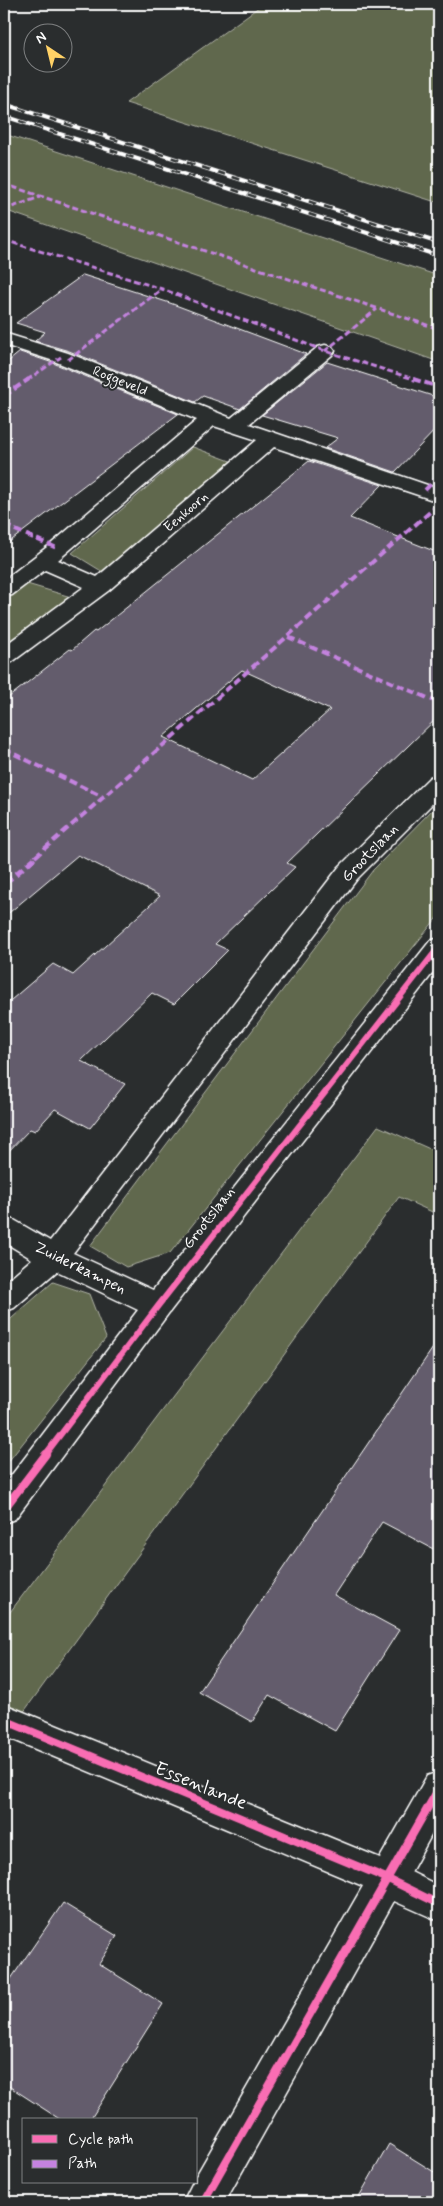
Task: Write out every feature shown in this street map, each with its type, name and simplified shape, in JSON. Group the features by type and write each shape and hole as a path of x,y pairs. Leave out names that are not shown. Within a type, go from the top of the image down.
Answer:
{"street":[{"name":"Roggeveld","path":"4,339 61,357 211,418 439,496"},
{"path":"234,426 326,351"},
{"path":"4,590 44,562 211,418"},
{"name":"Eenkoorn","path":"4,657 100,586 272,438"},
{"path":"44,562 100,586"},
{"name":"Grootslaan","path":"4,1300 54,1257 348,873 439,783"},
{"name":"Grootslaan","path":"4,1509 158,1306 439,947"},
{"name":"Zuiderkampen","path":"4,1228 54,1257 158,1306"},
{"name":"Essenlande","path":"4,1720 386,1878 439,1904"},
{"path":"203,2202 439,1788"}],"green space":[{"path":"263,4 439,4 439,203 126,103"},
{"path":"4,134 439,276 439,362 4,210"},
{"path":"193,447 233,462 103,572 72,553"},
{"path":"27,584 71,597 4,647 4,601"},
{"path":"439,803 439,915 170,1253 126,1267 90,1246 373,870"},
{"path":"378,1126 439,1153 439,1215 399,1197 4,1739 4,1620"},
{"path":"53,1282 89,1294 106,1338 4,1467 4,1325"}],"building":[{"path":"83,275 170,303 306,354 240,409 203,396 195,402 69,351 35,341 45,332 16,323"},
{"path":"20,352 53,363 178,414 4,546 4,365"},
{"path":"327,362 439,398 439,426 395,472 325,448 338,438 262,415"},
{"path":"309,461 382,485 350,518 439,553 439,716 287,863 295,867 215,944 228,950 174,1004 152,993 81,1061 125,1084 90,1128 55,1109 35,1131 30,1129 4,1156 4,1006 53,964 73,975 160,896 78,855 4,917 4,701 94,631 96,632","holes":["242,670 330,710 252,780 163,737"]},
{"path":"439,1339 439,1552 382,1522 334,1595 399,1630 335,1731 269,1695 252,1722 199,1692"},
{"path":"63,1903 117,1936 99,1964 163,2004 91,2118 58,2118 4,2083 4,1989"},
{"path":"389,2144 439,2175 439,2202 356,2202"}],"railway":[{"path":"4,104 439,243"},
{"path":"4,116 439,256"}],"marked path":[{"path":"4,184 439,329"},
{"path":"4,210 40,197"},
{"path":"4,240 162,289 325,351 439,387"},
{"path":"68,360 162,289"},
{"path":"325,351 377,309"},
{"path":"4,396 61,357"},
{"path":"425,490 439,476"},
{"path":"4,884 439,504"},
{"path":"4,525 59,549"},
{"path":"288,637 439,703"},
{"path":"4,749 103,797"}],"cycle path":[{"path":"4,1509 158,1306 439,947"},
{"path":"4,1720 386,1878 439,1904"},
{"path":"203,2202 439,1788"}]}
